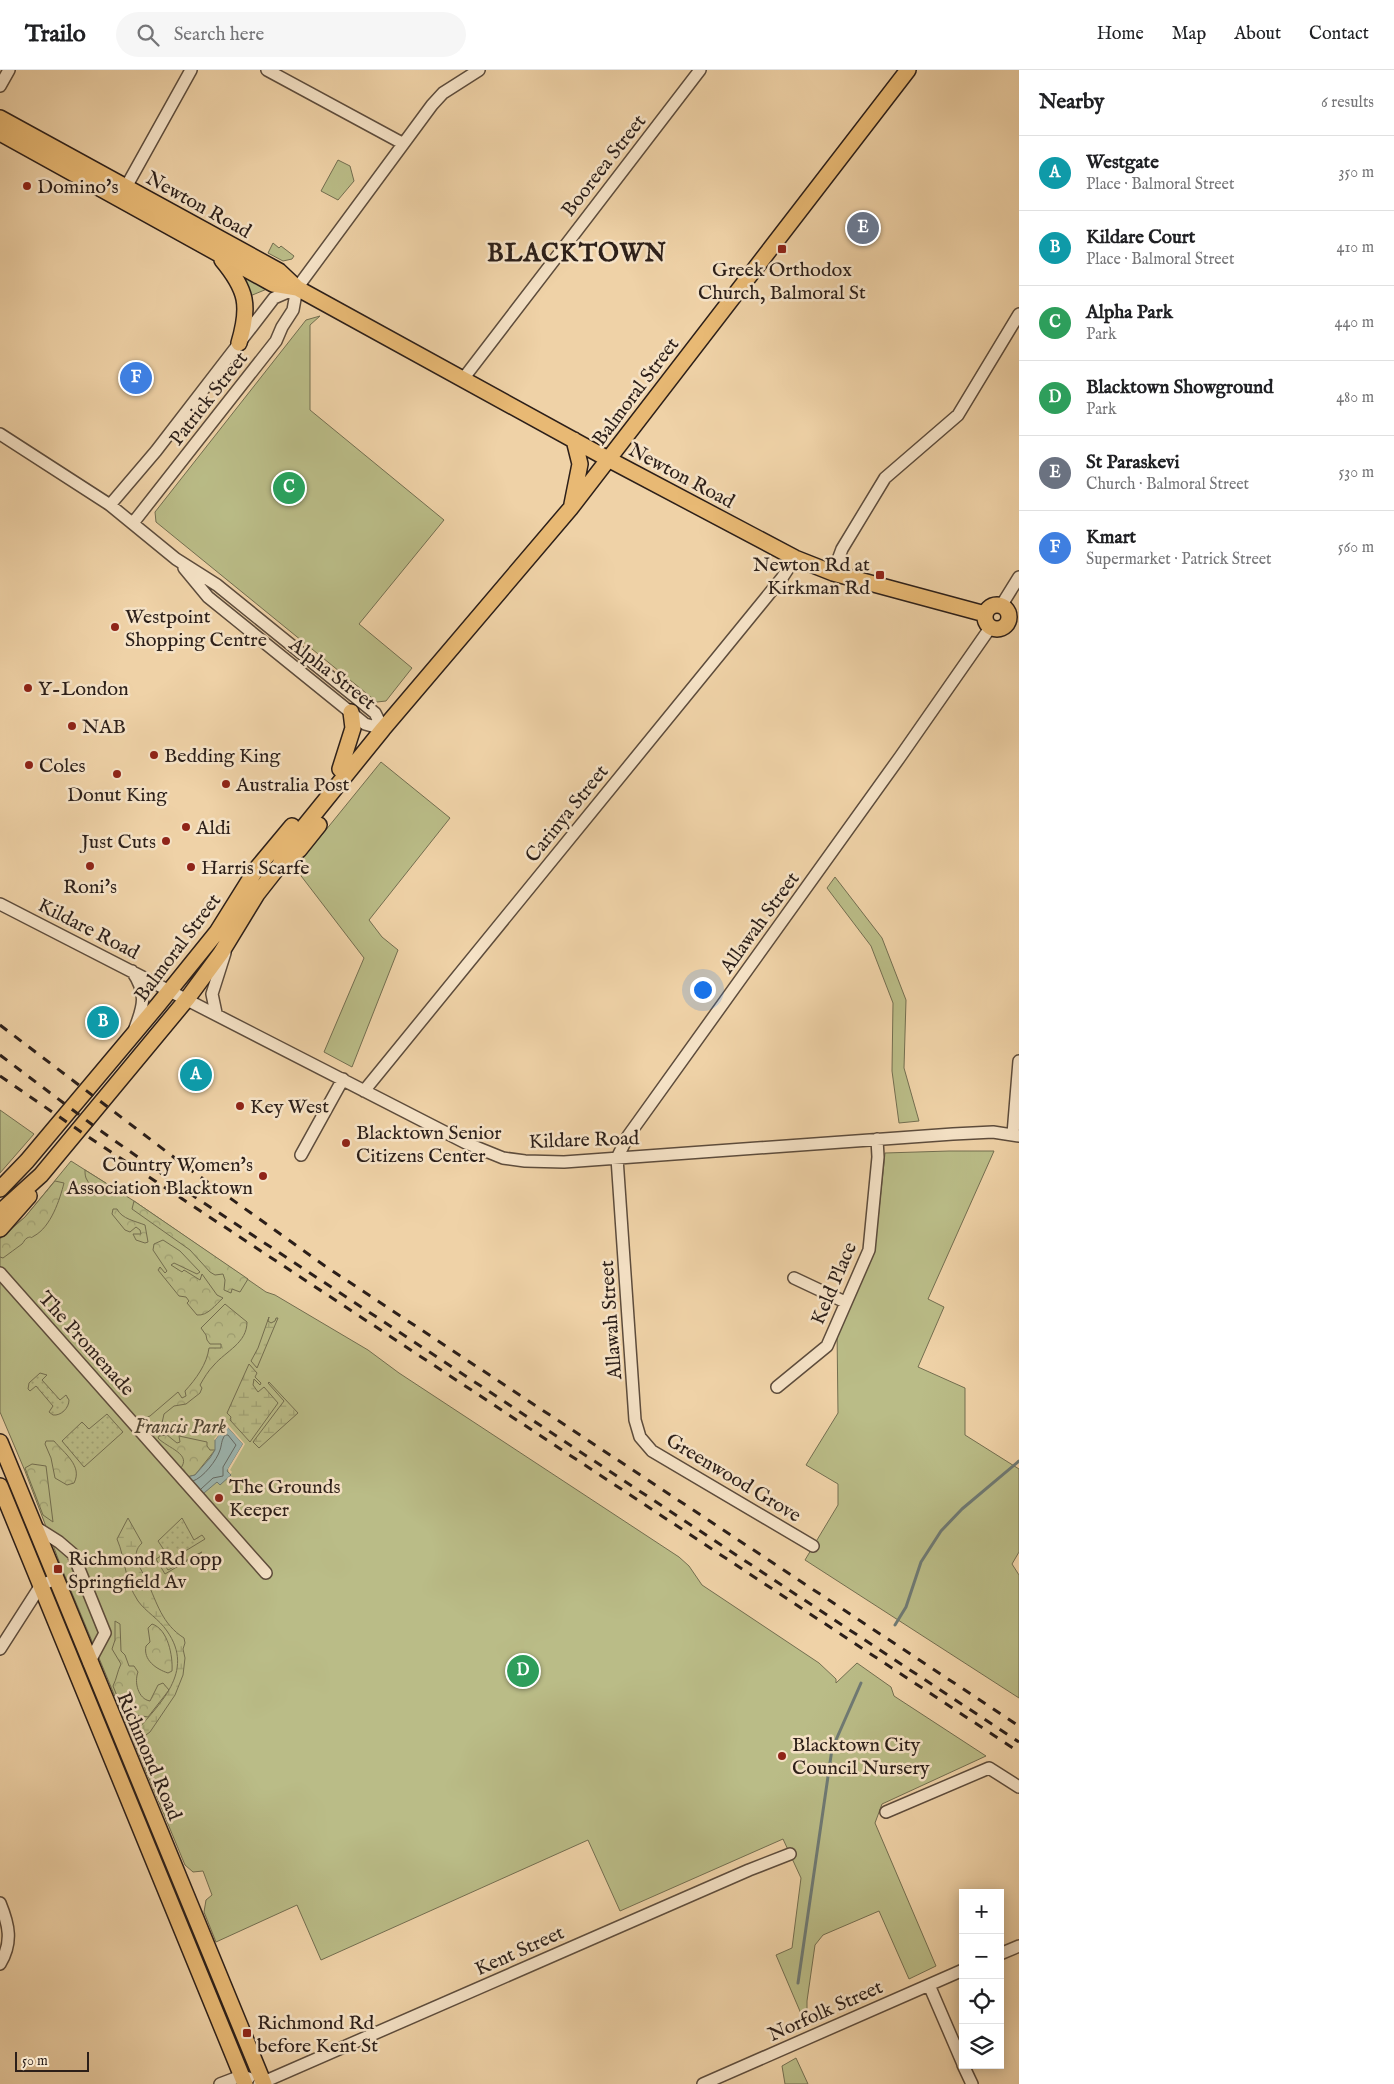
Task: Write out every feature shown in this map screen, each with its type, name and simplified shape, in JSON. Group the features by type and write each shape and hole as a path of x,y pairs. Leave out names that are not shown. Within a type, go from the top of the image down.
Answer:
{"main road":[{"name":"Balmoral Street","path":"0,1212 42,1175 187,999 228,942 257,894 279,866 290,844 383,729 570,509 908,70"},
{"name":"Newton Road","path":"0,118 279,271 297,288 608,459 795,558 833,573 985,614"},
{"name":"Newton Road","path":"0,133 273,284 297,288"},
{"path":"217,253 232,272 245,299 246,313 239,343"},
{"path":"570,509 580,464 574,440"},
{"path":"992,606 1001,606 1008,612 1014,625 1002,629 990,628 985,622 985,614 992,606"},
{"path":"340,769 353,728 351,712"},
{"name":"Balmoral Street","path":"0,1189 27,1161 169,991 216,932 257,868 367,738 383,729"},
{"path":"0,1229 30,1195 42,1175"},
{"name":"Richmond Road","path":"0,1442 262,2083"},
{"name":"Richmond Road","path":"0,1486 243,2080"}],"street":[{"path":"0,86 9,70"},
{"path":"126,187 191,70"},
{"path":"266,70 402,144"},
{"name":"Patrick Street","path":"133,523 276,340 282,327 294,310 297,288 402,144 443,94 479,70"},
{"name":"Booreea Street","path":"463,379 700,70"},
{"name":"Patrick Street","path":"110,505 156,451 274,298 297,288"},
{"path":"833,573 842,549 885,478 958,415 1019,314"},
{"name":"Alpha Street","path":"2,437 110,505 176,559 217,585 375,714 383,729"},
{"name":"Carinya Street","path":"364,1091 782,578 795,558"},
{"name":"Alpha Street","path":"176,559 208,597 365,724 383,729"},
{"path":"1001,606 1019,577"},
{"name":"Allawah Street","path":"640,1437 636,1420 617,1158 628,1136 900,758 990,628"},
{"name":"Kildare Road","path":"0,904 169,991 216,1013 466,1143 503,1158 542,1162 993,1132 1016,1135"},
{"path":"216,1013 212,994 228,942"},
{"path":"131,970 138,981 143,999 142,1009 132,1037"},
{"path":"1016,1135 1019,1061"},
{"path":"301,1155 343,1079"},
{"name":"Keld Place","path":"777,1387 827,1346 871,1243 878,1157 877,1140"},
{"name":"The Promenade","path":"0,1273 266,1573"},
{"path":"794,1278 845,1302"},
{"name":"Greenwood Grove","path":"640,1437 652,1451 813,1546"},
{"path":"34,1526 59,1542 73,1554 102,1624 105,1633 89,1663"},
{"path":"0,1649 41,1585 56,1579"},
{"path":"886,1812 989,1768 1019,1787"},
{"name":"Kent Street","path":"262,2083 749,1870 790,1854"},
{"path":"0,1903 9,1931 7,1950 0,1964"},
{"path":"1004,1952 1019,1946"},
{"name":"Norfolk Street","path":"703,2084 959,1972"},
{"path":"929,1985 959,2055"},
{"path":"965,2069 972,2084"},
{"path":"220,2084 243,2080 262,2083"}],"green space":[{"path":"338,160 350,166 354,181 338,200 321,191"},
{"path":"273,243 279,248 281,246 294,256 292,259 283,261 268,253"},
{"path":"240,272 267,289 250,296"},
{"path":"320,316 310,325 310,410 444,520 359,624 412,668 386,701 377,702 156,522 155,512 306,320"},
{"path":"381,762 450,818 369,920 382,937 398,950 352,1067 324,1052 364,958 295,868"},
{"path":"835,877 882,938 906,1000 904,1068 919,1121 899,1123 892,1071 893,1003 871,946 827,888"},
{"path":"0,1110 34,1134 0,1173"},
{"path":"994,1151 928,1299 944,1307 918,1367 965,1388 965,1435 1019,1469 1019,1552 1012,1564 1019,1575 1019,1698 805,1560 838,1505 838,1484 806,1465 838,1413 837,1330 875,1248 885,1153"},
{"name":"Francis Park","path":"71,1161 134,1201 266,1292 275,1295 368,1350 399,1373 679,1557 689,1566 702,1585 819,1663 836,1679 836,1683 857,1663 891,1687 894,1696 986,1756 882,1804 875,1823 936,1966 909,1979 879,1911 823,1935 815,1945 807,2001 807,2022 805,2023 776,1955 792,1948 801,1878 783,1839 620,1911 588,1840 321,1960 297,1905 216,1942 204,1912 206,1900 212,1895 203,1871 193,1872 185,1865 62,1569 25,1471 0,1412 0,1239 25,1217"},
{"path":"85,1170 109,1185 116,1196 103,1193 94,1188 86,1178"},
{"path":"55,1181 64,1183 57,1204 45,1226 40,1232 31,1238 27,1238 3,1258 0,1257 0,1239 25,1217"},
{"path":"134,1201 248,1279 240,1292 232,1289 231,1293 224,1290 225,1280 223,1274 215,1275 210,1272 190,1250 132,1209"},
{"path":"113,1209 117,1209 125,1217 133,1221 145,1225 148,1242 136,1240 133,1234 141,1234 140,1230 136,1227 130,1232 125,1230 112,1214"},
{"path":"163,1240 180,1251 200,1272 197,1274 174,1263 171,1265 182,1272 184,1270 200,1280 202,1274 217,1295 223,1298 205,1314 197,1315 187,1303 189,1301 186,1297 179,1296 158,1270 160,1267 165,1273 167,1271 153,1250 154,1244"},
{"path":"225,1304 247,1322 244,1336 210,1370 200,1385 202,1388 200,1393 186,1404 174,1406 164,1414 162,1423 152,1431 145,1424 145,1418 150,1416 178,1392 182,1398 186,1396 185,1391 200,1371 206,1360 209,1348 221,1348 221,1344 210,1344 201,1328"},
{"path":"269,1317 268,1321 271,1323 278,1318 257,1368 251,1361 258,1348"},
{"path":"249,1364 257,1373 255,1377 261,1383 260,1385 254,1379 253,1385 258,1392 264,1387 278,1403 250,1442 230,1420 231,1417 227,1413"},
{"path":"40,1373 47,1375 42,1380 60,1400 66,1395 69,1400 66,1409 62,1413 53,1415 49,1412 53,1406 36,1386 30,1391 28,1389 29,1383"},
{"path":"269,1382 298,1413 259,1448 253,1442 284,1401"},
{"path":"107,1414 123,1432 84,1467 62,1441 82,1422 89,1429"},
{"path":"167,1435 177,1443 180,1442 179,1436 207,1442 210,1450 215,1450 195,1475 187,1477 180,1469 183,1464 181,1455 158,1438 159,1436"},
{"path":"46,1441 54,1441 71,1460 76,1471 74,1483 67,1485 55,1478 51,1458 45,1444"},
{"path":"32,1464 46,1466 53,1522 43,1515 25,1468"},
{"path":"128,1518 142,1543 136,1552 137,1562 165,1620 184,1638 185,1643 183,1649 185,1658 183,1675 175,1695 150,1732 139,1740 134,1734 171,1687 176,1674 178,1660 175,1646 167,1631 138,1601 130,1585 117,1539"},
{"path":"182,1518 194,1540 202,1535 205,1539 164,1564 168,1570 202,1552 165,1574 156,1559 166,1553 158,1541"},
{"path":"115,1621 120,1624 121,1651 125,1655 129,1666 134,1666 138,1672 137,1685 142,1697 150,1701 158,1685 163,1683 169,1690 148,1717 136,1715 132,1725 129,1726 113,1686 121,1664 112,1649 115,1640"},
{"path":"152,1624 162,1631 166,1637 172,1665 172,1671 168,1673 151,1663 146,1656 146,1646 150,1642 148,1628"},
{"path":"796,2058 808,2084 785,2084 782,2066"}],"water":[{"path":"226,1425 243,1444 227,1471 231,1475 220,1485 217,1482 204,1493 206,1498 187,1477 195,1475 210,1458 215,1450 215,1440"}],"pier":[{"path":"226,1422 245,1444 230,1470 232,1472 230,1474 228,1469 243,1444 226,1425 214,1439"}],"waterway":[{"path":"895,1625 906,1607 921,1562 941,1531 962,1509 1019,1461"},
{"path":"798,1983 832,1749 861,1683"}],"railway":[{"path":"0,1025 188,1168 325,1266 1019,1726"},
{"path":"0,1055 98,1129 192,1195 1019,1742"},
{"path":"0,1076 90,1138 1019,1752"}],"place":[{"name":"Domino's","path":"27,186"},
{"name":"St Paraskevi","path":"863,228"},
{"name":"Greek Orthodox Church, Balmoral St","path":"782,249"},
{"name":"Kmart","path":"136,378"},
{"name":"Alpha Park","path":"289,488"},
{"name":"Newton Rd at Kirkman Rd","path":"880,575"},
{"name":"Westpoint Shopping Centre","path":"115,627"},
{"name":"Y-London","path":"28,688"},
{"name":"NAB","path":"72,726"},
{"name":"Bedding King","path":"154,755"},
{"name":"Coles","path":"29,765"},
{"name":"Donut King","path":"117,774"},
{"name":"Australia Post","path":"226,784"},
{"name":"Aldi","path":"186,827"},
{"name":"Just Cuts","path":"166,841"},
{"name":"Roni's","path":"90,866"},
{"name":"Harris Scarfe","path":"191,867"},
{"name":"Kildare Court","path":"103,1022"},
{"name":"Westgate","path":"196,1075"},
{"name":"Key West","path":"240,1106"},
{"name":"Blacktown Senior Citizens Center","path":"346,1143"},
{"name":"Country Women's Association Blacktown","path":"263,1176"},
{"name":"The Grounds Keeper","path":"219,1498"},
{"name":"Richmond Rd opp Springfield Av","path":"58,1569"},
{"name":"Blacktown Showground","path":"523,1671"},
{"name":"Blacktown City Council Nursery","path":"782,1756"},
{"name":"Richmond Rd before Kent St","path":"247,2033"}],"district":[{"name":"BLACKTOWN","path":"577,252"}]}
